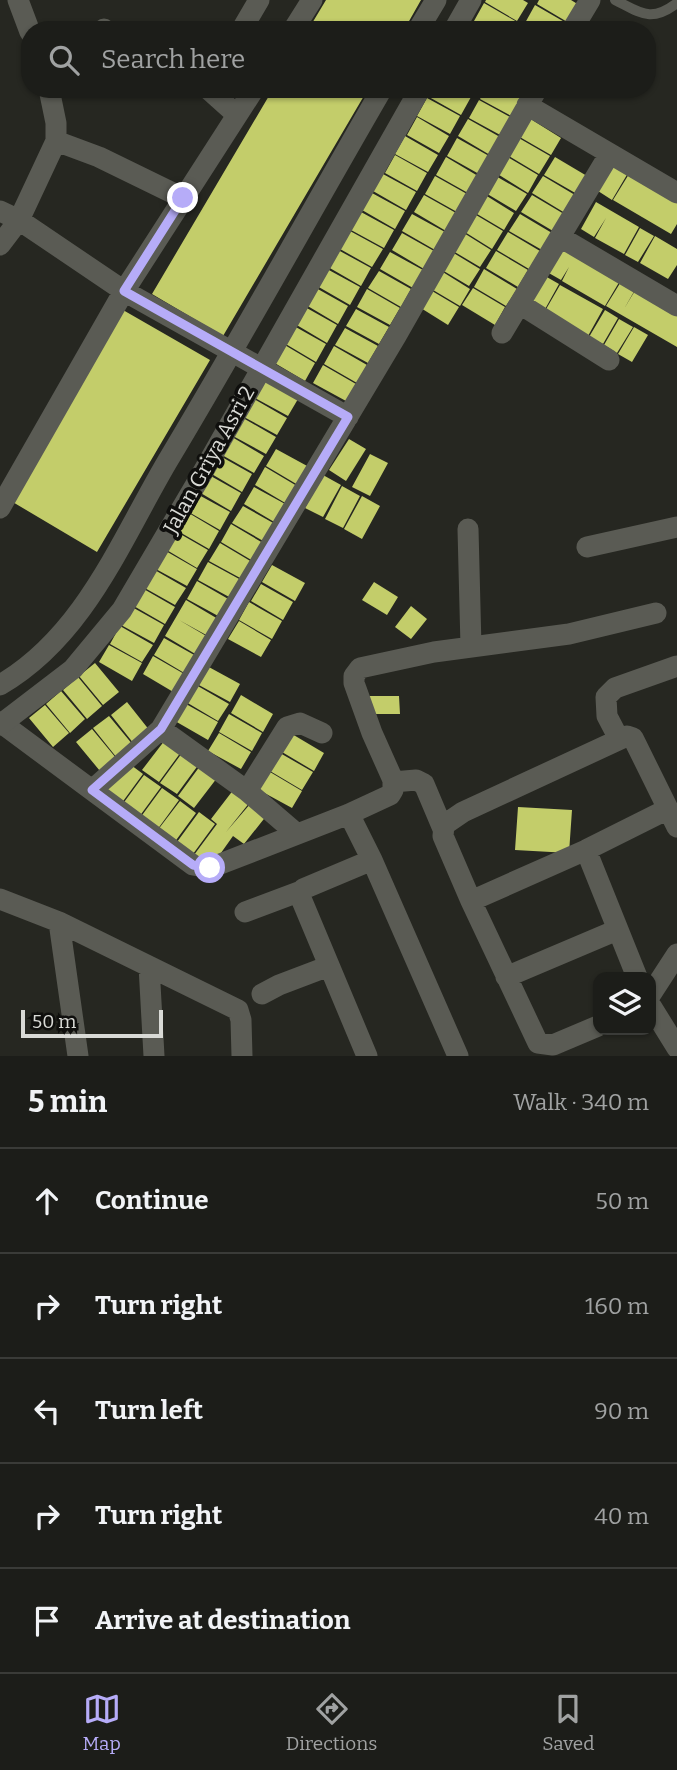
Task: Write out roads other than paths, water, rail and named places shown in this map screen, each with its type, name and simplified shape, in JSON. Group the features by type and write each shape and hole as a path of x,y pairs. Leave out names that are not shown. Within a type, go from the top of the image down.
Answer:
{"street":[{"path":"18,0 26,21"},
{"path":"247,21 259,0"},
{"path":"299,21 312,0"},
{"path":"423,21 436,0"},
{"path":"459,21 471,0"},
{"path":"577,21 590,0"},
{"path":"0,245 9,216 56,141 56,123 51,98"},
{"path":"218,98 237,115"},
{"path":"0,508 124,291 248,98"},
{"name":"Jalan Griya Asri 2","path":"0,685 48,648 84,606 234,353 377,98"},
{"name":"Jalan Griya Asri 2","path":"1,724 73,668 115,620 165,538 415,98"},
{"path":"92,790 161,729 348,417 531,98"},
{"path":"533,98 609,155 677,193"},
{"path":"56,141 99,157 183,198"},
{"path":"502,333 609,155"},
{"path":"9,216 124,291 348,417"},
{"path":"560,237 677,306"},
{"path":"520,304 609,360"},
{"path":"587,547 677,527"},
{"path":"468,529 471,647"},
{"path":"1,724 193,865 202,868 218,866 390,795 393,782 354,683 356,672 360,668 471,647 569,634 656,613"},
{"path":"619,739 607,716 606,697 615,688 677,666"},
{"path":"247,791 288,727 300,723 322,733"},
{"path":"161,729 247,791 298,834"},
{"path":"443,829 449,820 463,811 627,736 633,738 672,818 586,850 471,901"},
{"path":"393,782 416,780 424,784 471,901 538,1043 553,1045 593,1028"},
{"path":"349,814 372,860 453,1054"},
{"path":"586,850 635,972"},
{"path":"245,912 372,860"},
{"path":"301,891 300,897 367,1056"},
{"path":"0,899 59,922 238,1010 241,1020 242,1056"},
{"path":"59,922 78,1056"},
{"path":"506,977 617,930"},
{"path":"656,986 677,954"},
{"path":"149,966 154,1056"},
{"path":"261,994 329,966"},
{"path":"656,1014 677,1048"}],"lane":[{"path":"615,0 650,16 662,13 677,3"}]}
